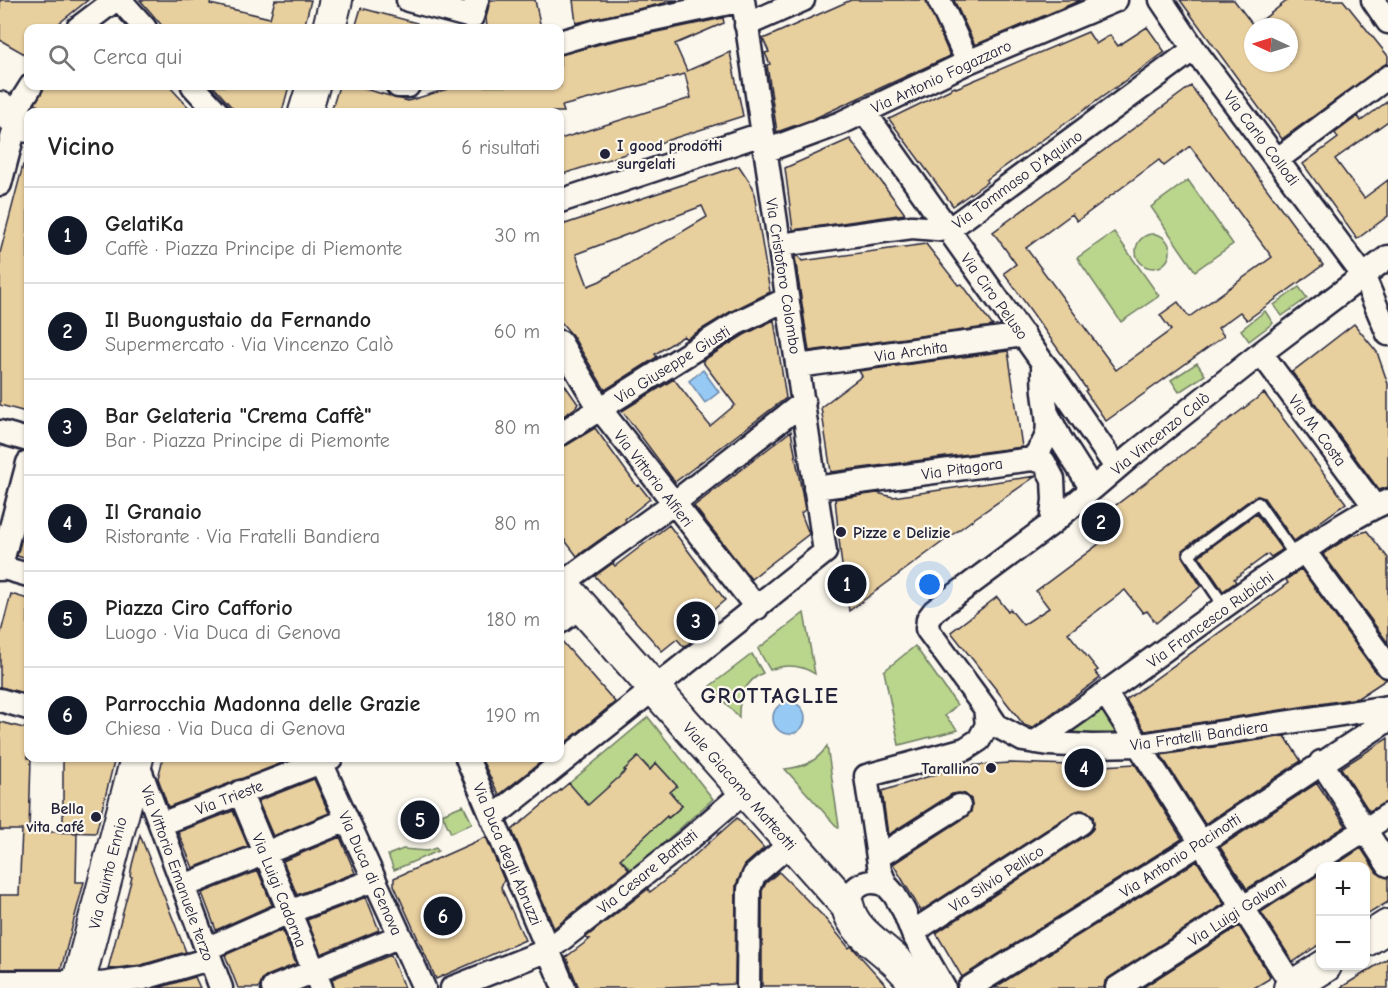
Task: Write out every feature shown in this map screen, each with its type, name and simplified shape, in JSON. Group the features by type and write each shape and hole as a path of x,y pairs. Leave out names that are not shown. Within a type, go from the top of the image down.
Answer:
{"street":[{"path":"83,24 115,0"},
{"path":"120,0 141,24"},
{"path":"330,24 336,0"},
{"path":"408,0 475,15"},
{"path":"564,41 597,31 743,0"},
{"name":"Via Cristoforo Colombo","path":"743,0 825,552 756,608"},
{"path":"746,25 803,0"},
{"path":"939,0 968,62"},
{"name":"Via Antonio Fogazzaro","path":"564,200 841,123 968,62 1116,0"},
{"name":"Via Carlo Collodi","path":"1161,0 1194,49 1363,275 1388,334"},
{"path":"1373,0 1388,22"},
{"name":"Via Tommaso D'Aquino","path":"780,245 912,227 948,230 1194,49"},
{"path":"1278,159 1388,77"},
{"path":"0,184 14,117 29,90"},
{"path":"198,90 213,108"},
{"path":"306,108 312,90"},
{"name":"Via Ciro Peluso","path":"864,111 1116,467"},
{"name":"Via Vincenzo Calò","path":"933,611 1051,524 1116,467 1388,257"},
{"name":"Via Giuseppe Giusti","path":"564,432 737,323 787,299"},
{"name":"Via Archita","path":"798,366 1024,335"},
{"name":"Via Vittorio Alfieri","path":"564,349 600,409 756,608"},
{"name":"Via M. Costa","path":"1261,353 1382,504"},
{"path":"1043,363 1048,431 1044,446 1032,459 1044,462 1053,479 1054,500 1051,524"},
{"path":"565,598 674,503 804,402"},
{"path":"1048,415 1092,489"},
{"path":"0,432 24,439"},
{"name":"Via Pitagora","path":"816,488 1032,459"},
{"path":"24,478 0,568 24,574"},
{"name":"Via Francesco Rubichi","path":"1035,742 1106,694 1224,606 1338,527 1382,504"},
{"path":"1300,554 1388,666"},
{"name":"Viale Giacomo Matteotti","path":"565,598 655,690 848,907 852,919 902,976 920,988"},
{"path":"564,761 756,608"},
{"name":"Via Fratelli Bandiera","path":"933,611 928,619 927,629 998,726 1023,740 1092,746 1140,745 1388,707"},
{"path":"1106,694 1292,988 1319,970"},
{"path":"0,700 24,707"},
{"path":"944,988 913,934 904,911 886,885 880,871 866,776 965,748 979,740 987,725 985,708"},
{"name":"Via Antonio Pacinotti","path":"969,988 1201,843 1388,720"},
{"name":"Via Quinto Ennio","path":"78,985 135,762"},
{"name":"Via Vittorio Emanuele terzo","path":"138,762 221,988"},
{"name":"Via Trieste","path":"161,824 316,762"},
{"name":"Via Duca di Genova","path":"325,762 347,820 424,988"},
{"name":"Via Duca degli Abruzzi","path":"469,762 564,988"},
{"path":"492,818 563,762"},
{"path":"1322,762 1388,865"},
{"name":"Via Cesare Battisti","path":"452,988 548,950 687,841 745,791"},
{"name":"Via Luigi Cadorna","path":"240,792 317,979"},
{"path":"878,857 959,806"},
{"name":"Via Luigi Galvani","path":"1117,988 1388,815"},
{"path":"184,886 347,820"},
{"name":"Via Silvio Pellico","path":"913,934 1081,824"},
{"path":"748,988 749,889 754,875 791,843"},
{"path":"0,982 78,985 145,983 208,954 289,912 374,880"},
{"path":"848,907 852,892 860,884 873,881 886,885"},
{"path":"868,938 883,941 895,935 903,925 904,911"},
{"path":"1370,937 1388,926"},
{"path":"273,988 317,979 400,936"}],"lane":[{"path":"1224,606 1189,554 1258,503 1300,554"}],"green space":[{"path":"1188,180 1233,244 1195,271 1151,207"},
{"path":"1114,232 1159,296 1121,322 1077,258"},
{"path":"1153,234 1165,239 1170,251 1165,263 1153,268 1141,263 1136,251 1141,239"},
{"path":"1299,287 1307,298 1282,316 1274,305"},
{"path":"1265,311 1273,323 1249,341 1241,330"},
{"path":"1197,363 1205,375 1179,392 1171,380"},
{"path":"804,613 815,674 804,668 792,666 770,670 758,649"},
{"path":"915,646 957,705 945,716 958,730 899,745 884,671"},
{"path":"752,654 763,673 757,676 744,691 739,718 710,686"},
{"path":"1104,703 1124,738 1057,735"},
{"path":"648,717 713,799 632,871 560,791","holes":["638,757 650,769 656,764 676,786 670,792 682,806 669,818 624,770"]},
{"path":"827,746 838,828 785,769 809,763"},
{"path":"463,805 472,823 451,833 442,814"},
{"path":"436,848 438,851 394,870 388,855 403,849 427,851"}],"water":[{"path":"703,370 719,392 705,403 689,381"},
{"path":"789,702 800,707 805,718 800,729 789,734 778,729 773,718 778,707"}],"building":[{"path":"0,0 88,0 58,24 24,24 24,54 0,40"},
{"path":"140,0 211,0 210,4 270,18 275,0 311,0 305,24 161,24"},
{"path":"490,0 535,0 540,24 487,24"},
{"path":"573,0 678,0 576,23"},
{"path":"851,0 926,0 950,56 813,119 777,132 767,65 770,64 765,53 769,52 763,39"},
{"path":"954,0 1081,0 975,45"},
{"path":"1180,0 1234,0 1248,18 1244,18 1244,72 1298,72 1298,18 1265,18 1288,0 1343,0 1388,56 1388,62 1282,139"},
{"path":"361,8 417,23 417,24 356,24"},
{"path":"723,18 724,23 675,44 687,71 730,52 743,116 564,174 564,138 691,98 685,74 562,106 563,108 332,108 338,90 368,90 408,101 444,90 564,90 564,54"},
{"path":"1147,27 1165,52 953,206 889,119 955,87 1088,32 1096,44 1110,35 1118,46"},
{"path":"1191,86 1323,265 1247,320 1240,312 1218,328 1224,336 1106,421 1085,391 1087,390 1004,273 1016,264 993,232","holes":["1190,146 1272,257 1189,317 1178,302 1160,315 1171,330 1116,370 1026,248 1072,214 1077,221 1159,160 1164,166"]},
{"path":"42,90 173,90 189,108 42,108 35,104"},
{"path":"217,90 288,90 283,108 232,108"},
{"path":"1388,101 1388,121 1335,159 1364,198 1388,180 1388,216 1357,239 1303,164 1338,138 1335,133 1358,116 1361,121"},
{"path":"850,139 905,214 793,230 785,168"},
{"path":"24,165 24,411 0,405 0,253"},
{"path":"739,166 753,187 770,292 730,312 686,339 684,336 655,354 657,357 605,390 564,326 564,222 565,224","holes":["702,206 707,217 588,286 576,254"]},
{"path":"926,244 958,285 962,284 993,326 809,351 795,257 798,256 802,261"},
{"path":"774,320 786,398 675,482 622,411 674,379 710,426 735,405 702,361 744,335"},
{"path":"1354,324 1377,352 1388,384 1388,487 1379,490 1292,372"},
{"path":"1008,351 1022,447 831,472 821,407 862,376 859,371"},
{"path":"564,384 578,404 564,415"},
{"path":"1264,393 1346,503 1294,541 1264,498 1254,497 1182,550 1183,558 1201,586 1156,623 1147,611 1143,613 1125,590 1068,633 1098,670 1095,672 1100,678 1032,728 1024,725 951,632 997,597 1023,625 1049,608 1036,591 1100,543 1087,527"},
{"path":"595,428 637,486 639,485 650,499 625,519 626,521 577,556 564,539 564,446"},
{"path":"791,431 805,510 801,513 809,534 751,579 694,506"},
{"path":"1036,476 849,611 835,499 877,493 893,497"},
{"path":"1256,514 1282,550 1271,557 1268,554 1234,579 1236,582 1223,591 1199,556"},
{"path":"669,525 725,600 705,617 712,625 684,647 677,639 662,651 595,576 613,563 615,566"},
{"path":"24,530 24,558 17,556"},
{"path":"1367,531 1388,558 1388,643 1323,554 1354,534"},
{"path":"1301,569 1377,674 1387,679 1358,698 1145,731 1126,700 1288,583 1286,580"},
{"path":"11,594 24,598 24,693 0,687 0,636"},
{"path":"564,644 615,702 564,744"},
{"path":"0,722 24,728 24,762 31,762 29,831 77,833 76,882 84,882 61,969 0,969 0,895 19,895 22,830 0,830"},
{"path":"1285,736 1301,761 1205,824 1161,755"},
{"path":"1388,738 1388,802 1369,811 1341,768"},
{"path":"638,757 650,770 656,763 677,786 670,792 682,806 668,818 667,816 620,859 629,869 554,928 512,830 569,783 588,805"},
{"path":"63,762 114,762 96,833 63,832"},
{"path":"162,762 285,762 168,807 158,778"},
{"path":"483,762 541,762 499,795"},
{"path":"1010,763 1103,766 1135,764 1182,839 962,977 936,933 1088,834 1093,829 1093,816 1087,811 1074,812 921,911 893,864 966,817 971,812 971,799 965,794 952,794 888,835 882,791 962,766"},
{"path":"314,779 329,813 273,836 258,801"},
{"path":"1317,783 1346,826 1247,889 1220,847"},
{"path":"233,811 248,846 193,868 178,832"},
{"path":"737,818 764,848 745,865 736,885 735,984 579,988 566,957 590,939 585,938 648,889 650,892 677,871"},
{"path":"140,835 186,952 141,965 108,969 132,877 130,876 132,865"},
{"path":"340,837 355,873 297,895 283,861"},
{"path":"486,837 504,880 501,887 525,940 436,979 394,885 394,878"},
{"path":"1361,848 1370,862 1340,862"},
{"path":"1197,861 1224,904 1110,977 1105,981 1104,988 994,988"},
{"path":"1370,862 1377,873 1388,878 1388,902 1370,913"},
{"path":"258,871 272,905 216,930 202,893"},
{"path":"779,872 887,986 762,986 762,891 766,883"},
{"path":"1316,877 1316,947 1293,962 1261,912"},
{"path":"366,897 379,930 321,954 307,920"},
{"path":"1239,926 1270,976 1269,979 1254,988 1142,988"},
{"path":"282,930 296,964 267,976 262,980 259,988 238,988 225,955"},
{"path":"391,955 404,988 334,988 332,979"},
{"path":"1388,958 1388,988 1340,988 1370,970"},
{"path":"195,977 200,988 158,988"}],"place":[{"name":"I good prodotti surgelati","path":"605,154"},
{"name":"Il Buongustaio da Fernando","path":"1101,522"},
{"name":"Pizze e Delizie","path":"841,532"},
{"name":"GelatiKa","path":"847,584"},
{"name":"Bar Gelateria \"Crema Caffè\"","path":"696,621"},
{"name":"Tarallino","path":"991,768"},
{"name":"Il Granaio","path":"1084,768"},
{"name":"Bella vita café","path":"96,817"},
{"name":"Piazza Ciro Cafforio","path":"420,820"},
{"name":"Parrocchia Madonna delle Grazie","path":"443,916"}],"district":[{"name":"GROTTAGLIE","path":"770,695"}]}
